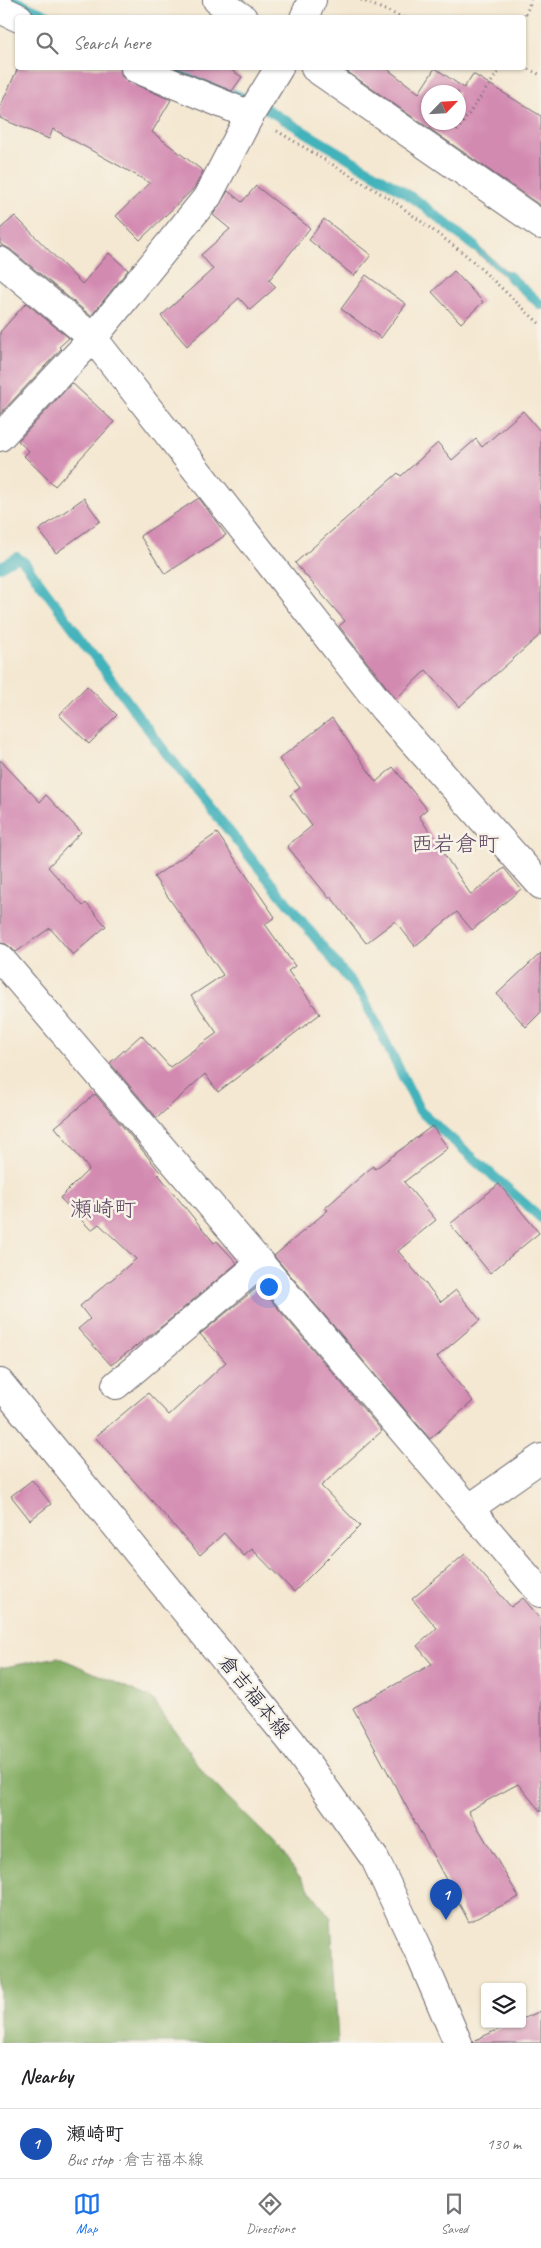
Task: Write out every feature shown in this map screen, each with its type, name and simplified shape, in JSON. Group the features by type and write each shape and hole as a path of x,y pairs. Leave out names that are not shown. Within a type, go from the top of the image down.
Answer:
{"street":[{"path":"217,0 239,15"},
{"path":"305,15 312,0"},
{"path":"0,9 15,16"},
{"path":"140,70 260,121"},
{"path":"0,437 93,338 208,196 260,121 278,70"},
{"path":"318,70 541,225"},
{"path":"0,261 93,338 384,709 541,885"},
{"path":"0,958 262,1263 541,1593"},
{"path":"116,1385 262,1263"},
{"name":"倉吉福本線","path":"4,1395 291,1741 375,1859 420,1955 458,2043"},
{"path":"470,1508 541,1458"}],"path":[{"path":"362,0 397,15"},
{"path":"525,15 531,0"},
{"path":"526,68 541,75"},
{"path":"453,137 500,70"},
{"path":"260,121 395,202 466,255 541,325"}],"green space":[{"path":"58,1657 153,1699 205,1775 275,1844 331,1918 338,2043 0,2043 0,1668"}],"water":[{"path":"468,238 520,283 516,286 464,242"}],"building":[{"path":"17,70 120,70 122,77 129,82 171,100 152,132 203,171 195,187 140,240 116,216 150,183 53,129 49,139 0,118 0,107"},
{"path":"180,70 231,70 242,77 232,91"},
{"path":"345,70 389,70 419,93 421,90 421,123"},
{"path":"434,70 438,70 460,85 424,85"},
{"path":"473,74 541,116 541,206 431,130 466,130 466,85"},
{"path":"256,186 310,228 269,280 276,287 250,310 239,298 187,346 161,316 213,269 201,255 230,229 213,215 228,191 242,202"},
{"path":"15,216 82,284 109,253 128,270 91,316 10,249 0,244 0,229"},
{"path":"324,219 371,255 354,276 309,240"},
{"path":"454,271 483,302 461,323 432,292"},
{"path":"366,275 406,304 381,338 341,309"},
{"path":"26,303 69,338 0,414 0,332"},
{"path":"72,383 114,422 55,486 24,456 29,451 18,441"},
{"path":"523,411 541,432 541,634 459,707 426,670 396,699 339,626 345,621 295,563 398,473 401,476 438,443 452,460 476,439 482,447"},
{"path":"84,498 100,521 56,553 39,530"},
{"path":"199,498 226,535 165,574 140,536"},
{"path":"87,686 117,715 89,744 59,715"},
{"path":"332,718 376,782 393,767 427,809 419,816 471,895 504,868 521,889 472,930 457,912 415,946 395,921 366,943 331,897 329,898 287,846 312,826 290,795 300,788 279,759"},
{"path":"0,760 40,802 46,795 81,832 48,867 83,906 86,903 106,926 73,955 50,928 16,952 6,944 0,943"},
{"path":"217,833 275,917 265,924 295,966 288,971 320,1014 218,1092 205,1074 157,1118 110,1063 141,1035 170,1067 217,1033 191,996 223,975 154,877"},
{"path":"541,953 541,1012 526,1027 497,994"},
{"path":"95,1094 160,1172 158,1174 214,1243 217,1241 237,1263 161,1327 111,1365 78,1329 90,1319 80,1306 136,1259 99,1224 91,1230 60,1198 89,1169 55,1127"},
{"path":"432,1126 448,1148 404,1182 436,1220 398,1251 441,1302 456,1290 480,1320 437,1357 473,1401 430,1439 274,1256 328,1210 325,1208 373,1166 375,1169"},
{"path":"499,1184 539,1233 490,1273 450,1224"},
{"path":"259,1286 382,1431 321,1486 360,1526 294,1592 252,1549 244,1556 224,1533 200,1555 95,1437 148,1393 169,1415 226,1362 200,1334"},
{"path":"32,1480 51,1504 30,1520 11,1496"},
{"path":"465,1554 511,1607 523,1598 541,1619 541,1812 518,1784 468,1811 519,1897 469,1922 353,1708 432,1664 417,1646 437,1628 412,1599"},
{"path":"541,2011 541,2043 473,2043 473,2041 501,2028 526,2028 526,2017"}],"waterway":[{"path":"12,0 46,15"},
{"path":"177,70 258,104 419,202 475,247"},
{"path":"509,276 541,305"},
{"path":"0,567 17,557 25,563 163,749 363,997 420,1111 541,1218"}],"place":[{"name":"瀬崎町","path":"446,1920"}],"district":[{"name":"西岩倉町","path":"455,843"},
{"name":"瀬崎町","path":"103,1208"}]}
